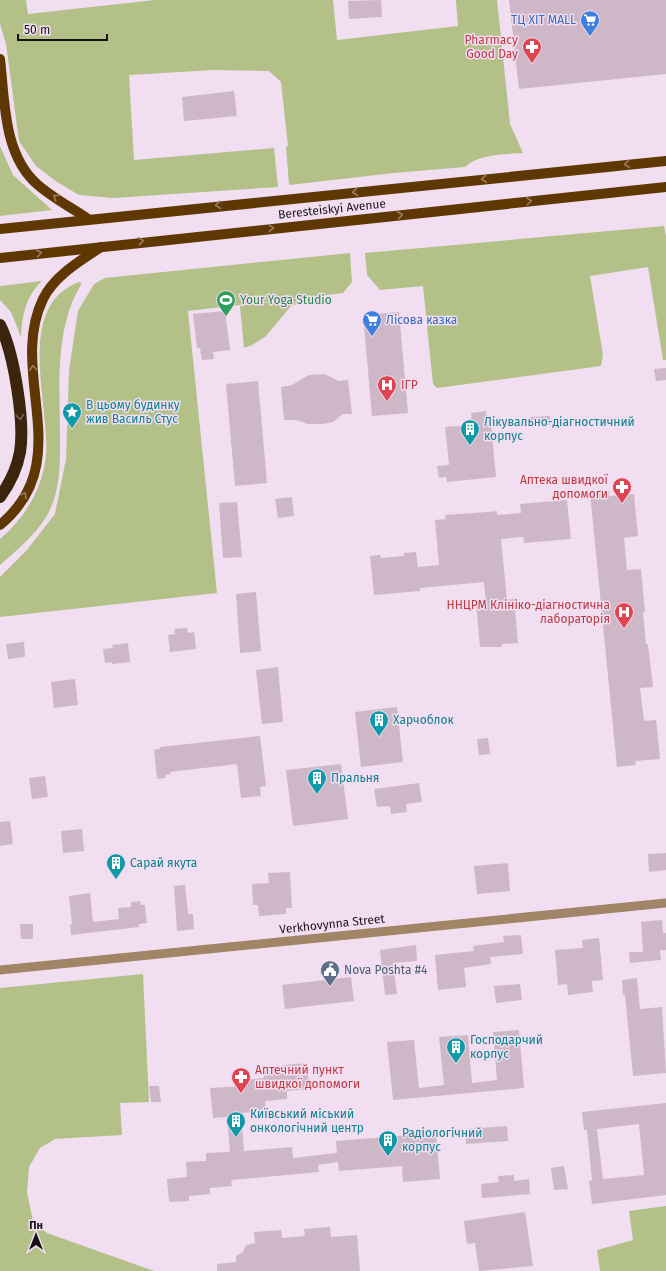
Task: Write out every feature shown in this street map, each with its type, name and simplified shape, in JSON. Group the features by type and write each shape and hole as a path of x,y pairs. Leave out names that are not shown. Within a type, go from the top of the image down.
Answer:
{"highway":[{"path":"0,325 13,360 21,429 20,451 15,469 8,485 0,497"}],"main road":[{"path":"0,59 10,135 16,153 24,168 37,184 88,219"},
{"name":"Beresteiskyi Avenue","path":"0,229 666,161"},
{"name":"Beresteiskyi Avenue","path":"0,258 666,187"},
{"path":"0,525 16,508 36,471 40,433 32,352 37,315 43,298 54,284 76,264 103,246"}],"street":[{"name":"Verkhovynna Street","path":"0,970 666,903"}],"green space":[{"path":"0,0 26,0 28,14 155,0 333,0 337,40 458,26 456,0 497,0 510,124 523,153 500,154 484,157 477,159 465,167 394,173 289,185 286,147 288,146 281,82 269,71 214,70 129,75 134,160 274,148 278,187 113,198 79,195 57,182 36,166 19,141 6,44 0,24"},
{"path":"0,146 13,175 52,210 0,216"},
{"path":"664,226 666,237 666,360 663,360 648,267 590,276 603,355 601,366 437,388 433,384 423,286 380,290 367,275 365,253"},
{"path":"350,253 352,282 343,293 188,311 217,593 0,617 0,577 26,551 55,514 66,459 69,370 78,311 94,284 105,278"},
{"path":"42,281 32,293 26,306 22,321 21,337 11,312 0,300 0,286"},
{"path":"79,282 82,283 73,300 67,319 60,358 60,468 55,498 42,524 0,565 0,539 25,512 37,491 44,467 46,455 46,434 40,359 41,334 47,312 59,294"},
{"path":"330,294 291,306 265,337 244,348 240,306"},
{"path":"143,974 149,1102 120,1103 122,1135 55,1139 40,1148 29,1167 27,1192 33,1221 47,1233 154,1271 0,1271 0,988"},
{"path":"666,1206 666,1271 600,1271 597,1250 633,1240 629,1211"}],"building":[{"path":"381,0 382,17 349,19 348,1"},
{"name":"ТЦ ХІТ MALL","path":"509,0 666,0 666,74 519,89"},
{"path":"234,91 237,116 184,121 182,97"},
{"path":"225,311 230,350 213,352 214,359 202,360 200,348 197,348 193,314"},
{"path":"399,312 408,413 372,416 363,315"},
{"path":"666,368 666,380 656,381 654,369"},
{"path":"324,374 339,381 348,380 352,414 343,414 333,422 323,424 308,424 296,420 284,420 281,387 292,385 309,375"},
{"path":"258,381 267,483 235,486 226,384"},
{"name":"Лікувально-діагностичний корпус","path":"486,411 487,425 491,425 496,477 447,482 446,477 439,478 437,466 449,465 445,427 472,425 471,413"},
{"path":"550,416 550,425 530,427 529,417"},
{"name":"ННЦРМ Клініко-діагностична лабораторія","path":"609,491 609,496 634,494 638,536 624,538 627,570 641,569 646,644 648,644 653,687 640,688 644,721 656,720 660,759 635,761 636,765 617,767 590,493"},
{"path":"292,497 294,516 278,518 275,499"},
{"path":"567,500 571,539 524,543 523,537 501,539 507,600 514,599 518,643 503,644 501,647 480,647 476,603 486,602 484,582 420,588 420,591 374,595 370,556 380,555 381,558 404,556 404,553 416,552 418,567 439,565 435,520 446,519 445,515 497,511 497,515 521,513 520,504"},
{"path":"237,502 242,557 223,558 219,503"},
{"path":"256,592 261,651 240,653 236,594"},
{"path":"187,628 188,633 194,632 196,649 170,652 168,635 175,634 174,629"},
{"path":"24,642 25,657 8,659 6,644"},
{"path":"128,643 130,662 112,664 112,662 105,663 103,649 113,648 112,645"},
{"path":"278,667 283,722 262,724 256,670"},
{"path":"75,679 78,705 54,708 51,682"},
{"name":"Харчоблок","path":"397,707 403,762 361,767 355,712"},
{"path":"260,736 266,786 260,787 261,796 241,798 237,764 170,772 171,774 165,775 166,778 157,779 154,750 160,749 160,747"},
{"path":"488,738 490,754 479,755 477,739"},
{"name":"Пральня","path":"341,764 348,819 293,826 286,770"},
{"path":"45,776 48,797 32,799 29,778"},
{"path":"419,783 422,802 406,804 407,812 391,814 390,806 377,807 374,789"},
{"path":"10,821 13,844 0,846 0,822"},
{"path":"82,829 84,851 63,853 61,831"},
{"path":"666,853 666,870 649,872 648,854"},
{"path":"508,863 510,891 477,894 474,866"},
{"path":"290,872 292,908 286,908 286,914 259,916 258,905 253,905 252,884 269,883 268,873"},
{"path":"185,885 188,914 193,914 194,929 177,931 174,886"},
{"path":"90,893 93,922 119,919 118,908 131,907 131,902 140,901 141,905 145,905 147,923 139,924 139,927 71,935 70,925 72,924 69,896"},
{"path":"662,920 663,933 666,933 666,950 660,950 661,960 630,963 629,952 643,952 641,922"},
{"path":"20,924 33,924 33,939 21,939"},
{"path":"521,935 523,954 490,957 491,964 464,968 466,987 438,990 435,955 474,951 473,946 504,942 503,936"},
{"path":"599,938 603,980 592,981 593,992 568,995 567,984 558,985 555,950 583,948 582,940"},
{"path":"416,945 417,961 393,963 397,994 385,995 380,950"},
{"path":"351,977 354,1001 285,1009 282,985"},
{"path":"637,978 640,1009 662,1007 666,1073 633,1076 625,995 623,995 622,980"},
{"path":"520,984 522,1000 496,1003 494,986"},
{"name":"Господарчий корпус","path":"519,1030 524,1088 393,1100 387,1042 414,1040 419,1088 444,1085 439,1037 468,1035 472,1083 497,1080 493,1032"},
{"name":"Київський міський онкологічний центр","path":"307,1063 309,1089 287,1091 287,1099 265,1101 266,1111 241,1113 244,1151 292,1147 293,1158 337,1153 336,1141 436,1133 440,1179 403,1182 402,1166 339,1171 338,1162 318,1165 319,1172 231,1180 232,1186 210,1188 210,1194 189,1196 189,1201 169,1202 167,1179 187,1177 186,1162 206,1161 206,1153 230,1152 227,1117 213,1118 210,1088 244,1086 243,1080 264,1078 263,1071 284,1069 283,1065"},
{"path":"149,1086 159,1086 161,1102 151,1102"},
{"path":"666,1103 666,1195 592,1204 589,1181 592,1180 587,1130 584,1130 582,1112","holes":["639,1124 644,1175 603,1179 597,1129"]},
{"path":"507,1126 508,1141 466,1144 465,1129"},
{"path":"564,1166 568,1189 554,1190 551,1168"},
{"path":"514,1175 514,1181 529,1179 530,1194 482,1198 481,1184 499,1182 498,1176"},
{"path":"525,1212 533,1266 479,1271 475,1243 467,1244 464,1221"},
{"path":"330,1227 331,1237 357,1235 360,1271 217,1271 217,1264 236,1262 236,1256 243,1252 246,1245 255,1243 254,1232 281,1230 282,1238 305,1236 304,1229"}],"place":[{"name":"ТЦ ХІТ MALL","path":"590,37"},
{"name":"Pharmacy Good Day","path":"532,64"},
{"name":"Your Yoga Studio","path":"226,317"},
{"name":"Лісова казка","path":"372,337"},
{"name":"ІГР","path":"387,402"},
{"name":"В цьому будинку жив Василь Стус","path":"72,429"},
{"name":"Лікувально-діагностичний корпус","path":"470,446"},
{"name":"Аптека швидкої допомоги","path":"622,504"},
{"name":"ННЦРМ Клініко-діагностична лабораторія","path":"624,629"},
{"name":"Харчоблок","path":"379,737"},
{"name":"Пральня","path":"317,795"},
{"name":"Сарай якута","path":"116,880"},
{"name":"Nova Poshta #4","path":"330,987"},
{"name":"Господарчий корпус","path":"456,1064"},
{"name":"Аптечний пункт швидкої допомоги","path":"241,1094"},
{"name":"Київський міський онкологічний центр","path":"236,1138"},
{"name":"Радіологічний корпус","path":"388,1157"}]}
